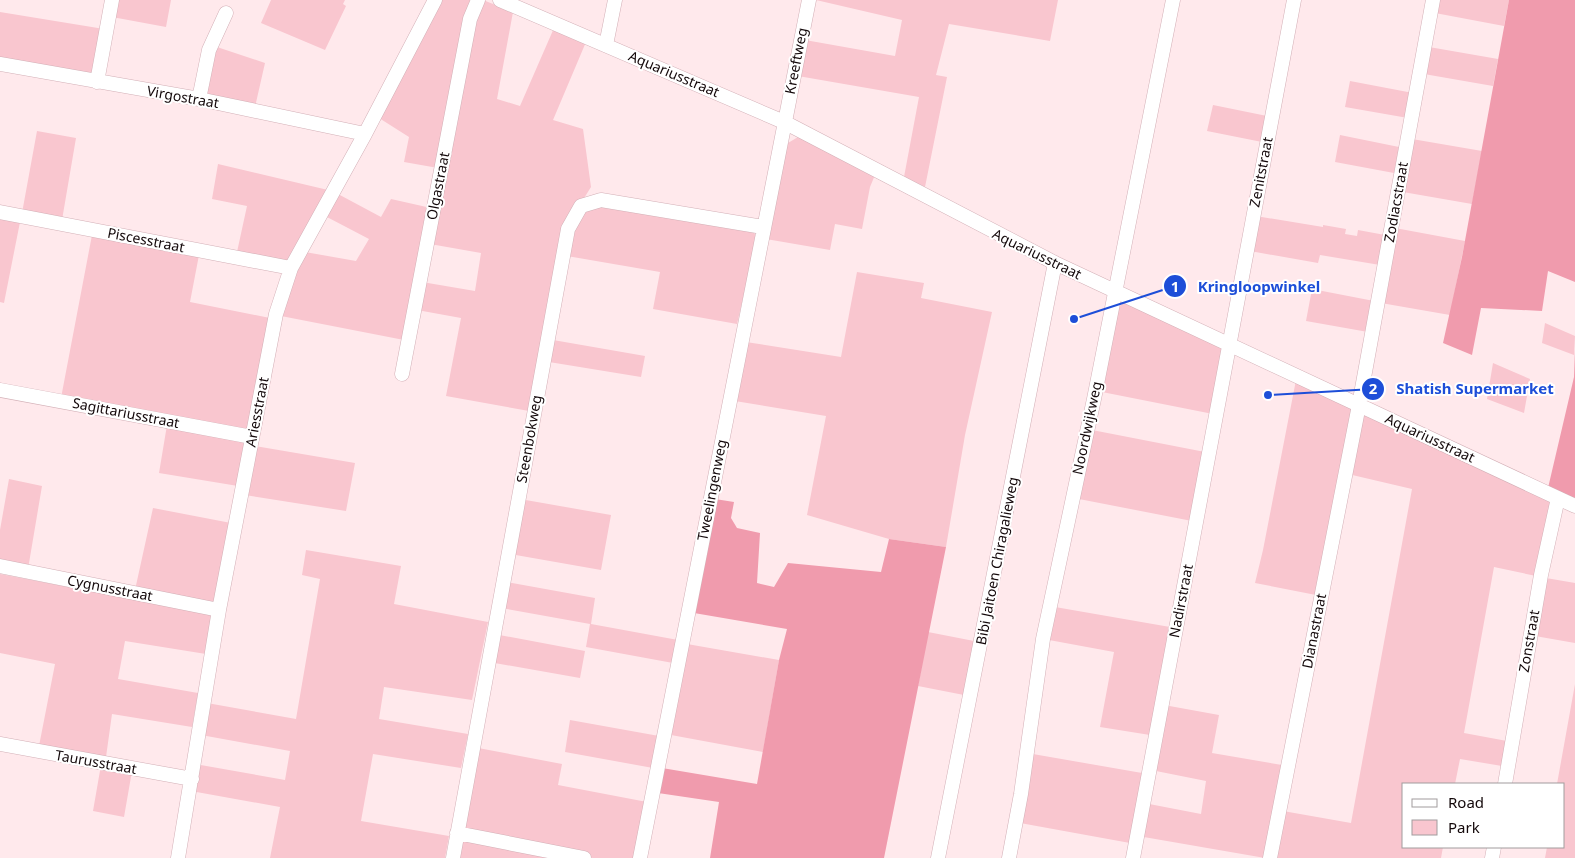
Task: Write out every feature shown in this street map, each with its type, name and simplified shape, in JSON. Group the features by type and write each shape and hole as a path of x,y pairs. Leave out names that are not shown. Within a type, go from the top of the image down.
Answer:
{"street":[{"path":"97,82 112,0"},
{"name":"Ariesstraat","path":"178,858 219,610 276,314 291,268 365,134 435,0"},
{"name":"Olgastraat","path":"402,374 470,19 478,0"},
{"name":"Aquariusstraat","path":"500,0 784,122 1055,264 1575,506"},
{"path":"606,45 615,0"},
{"name":"Kreeftweg","path":"784,122 809,0"},
{"name":"Noordwijkweg","path":"1008,858 1021,794 1043,639 1094,399 1173,0"},
{"name":"Zenitstraat","path":"1229,344 1294,0"},
{"name":"Zodiacstraat","path":"1359,405 1433,0"},
{"path":"199,99 209,50 226,13"},
{"name":"Virgostraat","path":"0,64 199,99 365,134"},
{"name":"Tweelingenweg","path":"640,858 784,122"},
{"name":"Steenbokweg","path":"452,858 568,228 581,206 601,200 763,227"},
{"name":"Piscesstraat","path":"0,212 291,268"},
{"name":"Bibi Jaitoen Chiragalieweg","path":"938,858 1055,264"},
{"name":"Nadirstraat","path":"1133,858 1229,344"},
{"name":"Sagittariusstraat","path":"0,390 252,437"},
{"name":"Dianastraat","path":"1270,858 1359,405"},
{"name":"Zonstraat","path":"1505,783 1541,574 1558,498"},
{"name":"Cygnusstraat","path":"0,566 219,610"},
{"name":"Taurusstraat","path":"0,744 192,779"},
{"path":"457,833 584,858"}],"green space":[{"path":"115,0 171,0 166,27 112,17"},
{"path":"271,0 345,0 343,4 346,6 325,50 261,23"},
{"path":"440,0 474,0 438,168 404,162 409,137 379,118"},
{"path":"483,0 513,12 497,99 520,106 554,28 586,42 553,120 583,129 591,187 581,203 529,411 446,396 461,318 417,310 422,282 475,291 481,253 430,244 474,21"},
{"path":"816,0 1058,0 1050,41 949,24 936,75 947,77 925,187 904,177 919,97 798,76 805,40 895,56 902,20"},
{"path":"1438,0 1509,0 1504,26 1435,13"},
{"path":"0,12 104,29 93,76 0,61"},
{"path":"217,47 265,63 255,107 204,95"},
{"path":"1429,47 1498,59 1493,86 1424,74"},
{"path":"1350,81 1413,93 1408,118 1345,107"},
{"path":"1213,105 1267,116 1262,142 1207,131"},
{"path":"37,131 76,138 62,220 22,213"},
{"path":"1340,135 1399,147 1394,173 1335,162"},
{"path":"798,137 806,139 875,175 870,187 862,229 835,224 830,250 766,239 788,143"},
{"path":"1412,139 1482,151 1472,204 1403,192"},
{"path":"218,164 328,190 288,260 284,261 237,252 247,206 212,199"},
{"path":"338,194 381,217 391,199 431,208 404,340 281,316 290,284 305,252 356,261 369,239 325,216"},
{"path":"602,205 753,231 757,238 737,324 653,309 660,272 567,256 572,229 584,211"},
{"path":"1256,216 1346,229 1345,234 1357,236 1358,230 1385,235 1380,265 1320,255 1318,263 1250,251"},
{"path":"0,218 20,222 4,303 0,302"},
{"path":"1395,228 1465,241 1450,315 1381,303"},
{"path":"92,235 199,255 190,302 270,318 246,430 61,398"},
{"path":"857,272 924,283 921,298 992,312 965,435 946,547 889,539 807,515 826,416 735,401 746,342 841,357"},
{"path":"1312,289 1374,301 1368,332 1306,321"},
{"path":"1124,303 1223,349 1213,414 1102,392 1117,308"},
{"path":"1545,323 1575,336 1574,355 1542,343"},
{"path":"553,340 645,356 641,377 549,362"},
{"path":"1493,363 1530,379 1524,413 1487,399"},
{"path":"1296,380 1350,407 1352,412 1316,595 1255,583"},
{"path":"1365,415 1549,501 1551,505 1536,576 1494,567 1464,733 1507,741 1502,766 1460,759 1455,783 1402,783 1402,848 1443,848 1441,858 1274,858 1283,811 1351,823 1412,489 1348,474 1362,418"},
{"path":"167,425 243,442 245,447 238,486 159,473"},
{"path":"1092,430 1205,452 1192,521 1079,499"},
{"path":"255,446 355,463 346,511 245,495"},
{"path":"9,479 42,486 28,569 0,564 0,530"},
{"path":"520,499 611,515 601,570 510,554"},
{"path":"153,508 231,523 218,596 213,603 135,590"},
{"path":"306,550 401,566 394,604 488,622 472,700 384,687 379,719 468,734 461,768 373,754 361,821 449,836 445,858 270,858 280,807 191,791 195,764 285,780 290,751 201,735 207,703 296,719 320,579 302,575"},
{"path":"0,574 210,614 213,617 206,654 125,641 118,679 198,693 192,727 112,714 106,757 39,746 55,664 0,653"},
{"path":"1546,578 1575,583 1575,643 1535,636"},
{"path":"506,582 595,598 591,624 678,640 673,663 586,647 590,624 501,608"},
{"path":"1055,607 1170,627 1150,735 1100,727 1114,652 1049,640"},
{"path":"928,632 974,641 964,695 918,686"},
{"path":"494,634 585,651 580,678 489,662"},
{"path":"687,644 779,660 763,752 671,735"},
{"path":"1575,684 1575,858 1545,858 1547,848 1565,848 1565,783 1557,783"},
{"path":"1164,705 1219,715 1212,753 1282,765 1265,858 1138,836 1144,803 1201,814 1206,781 1151,770"},
{"path":"570,720 659,736 653,768 565,752"},
{"path":"473,747 562,764 558,785 647,802 637,858 593,858 474,833 464,828"},
{"path":"1027,753 1142,773 1130,843 1014,822"},
{"path":"101,765 132,771 124,817 93,811"},
{"path":"459,838 567,858 452,858"}],"shaded area":[{"path":"1509,0 1575,0 1575,282 1548,271 1542,311 1481,308 1472,355 1443,343 1462,257"},
{"path":"1575,349 1575,498 1548,488 1574,377"},
{"path":"715,499 734,502 731,518 737,528 760,533 757,583 774,587 788,563 881,572 889,539 946,547 884,858 710,858 719,802 658,793 662,768 757,784 779,660 787,629 694,613"}],"place":[{"name":"Kringloopwinkel","path":"1074,319"},
{"name":"Shatish Supermarket","path":"1268,395"}]}
